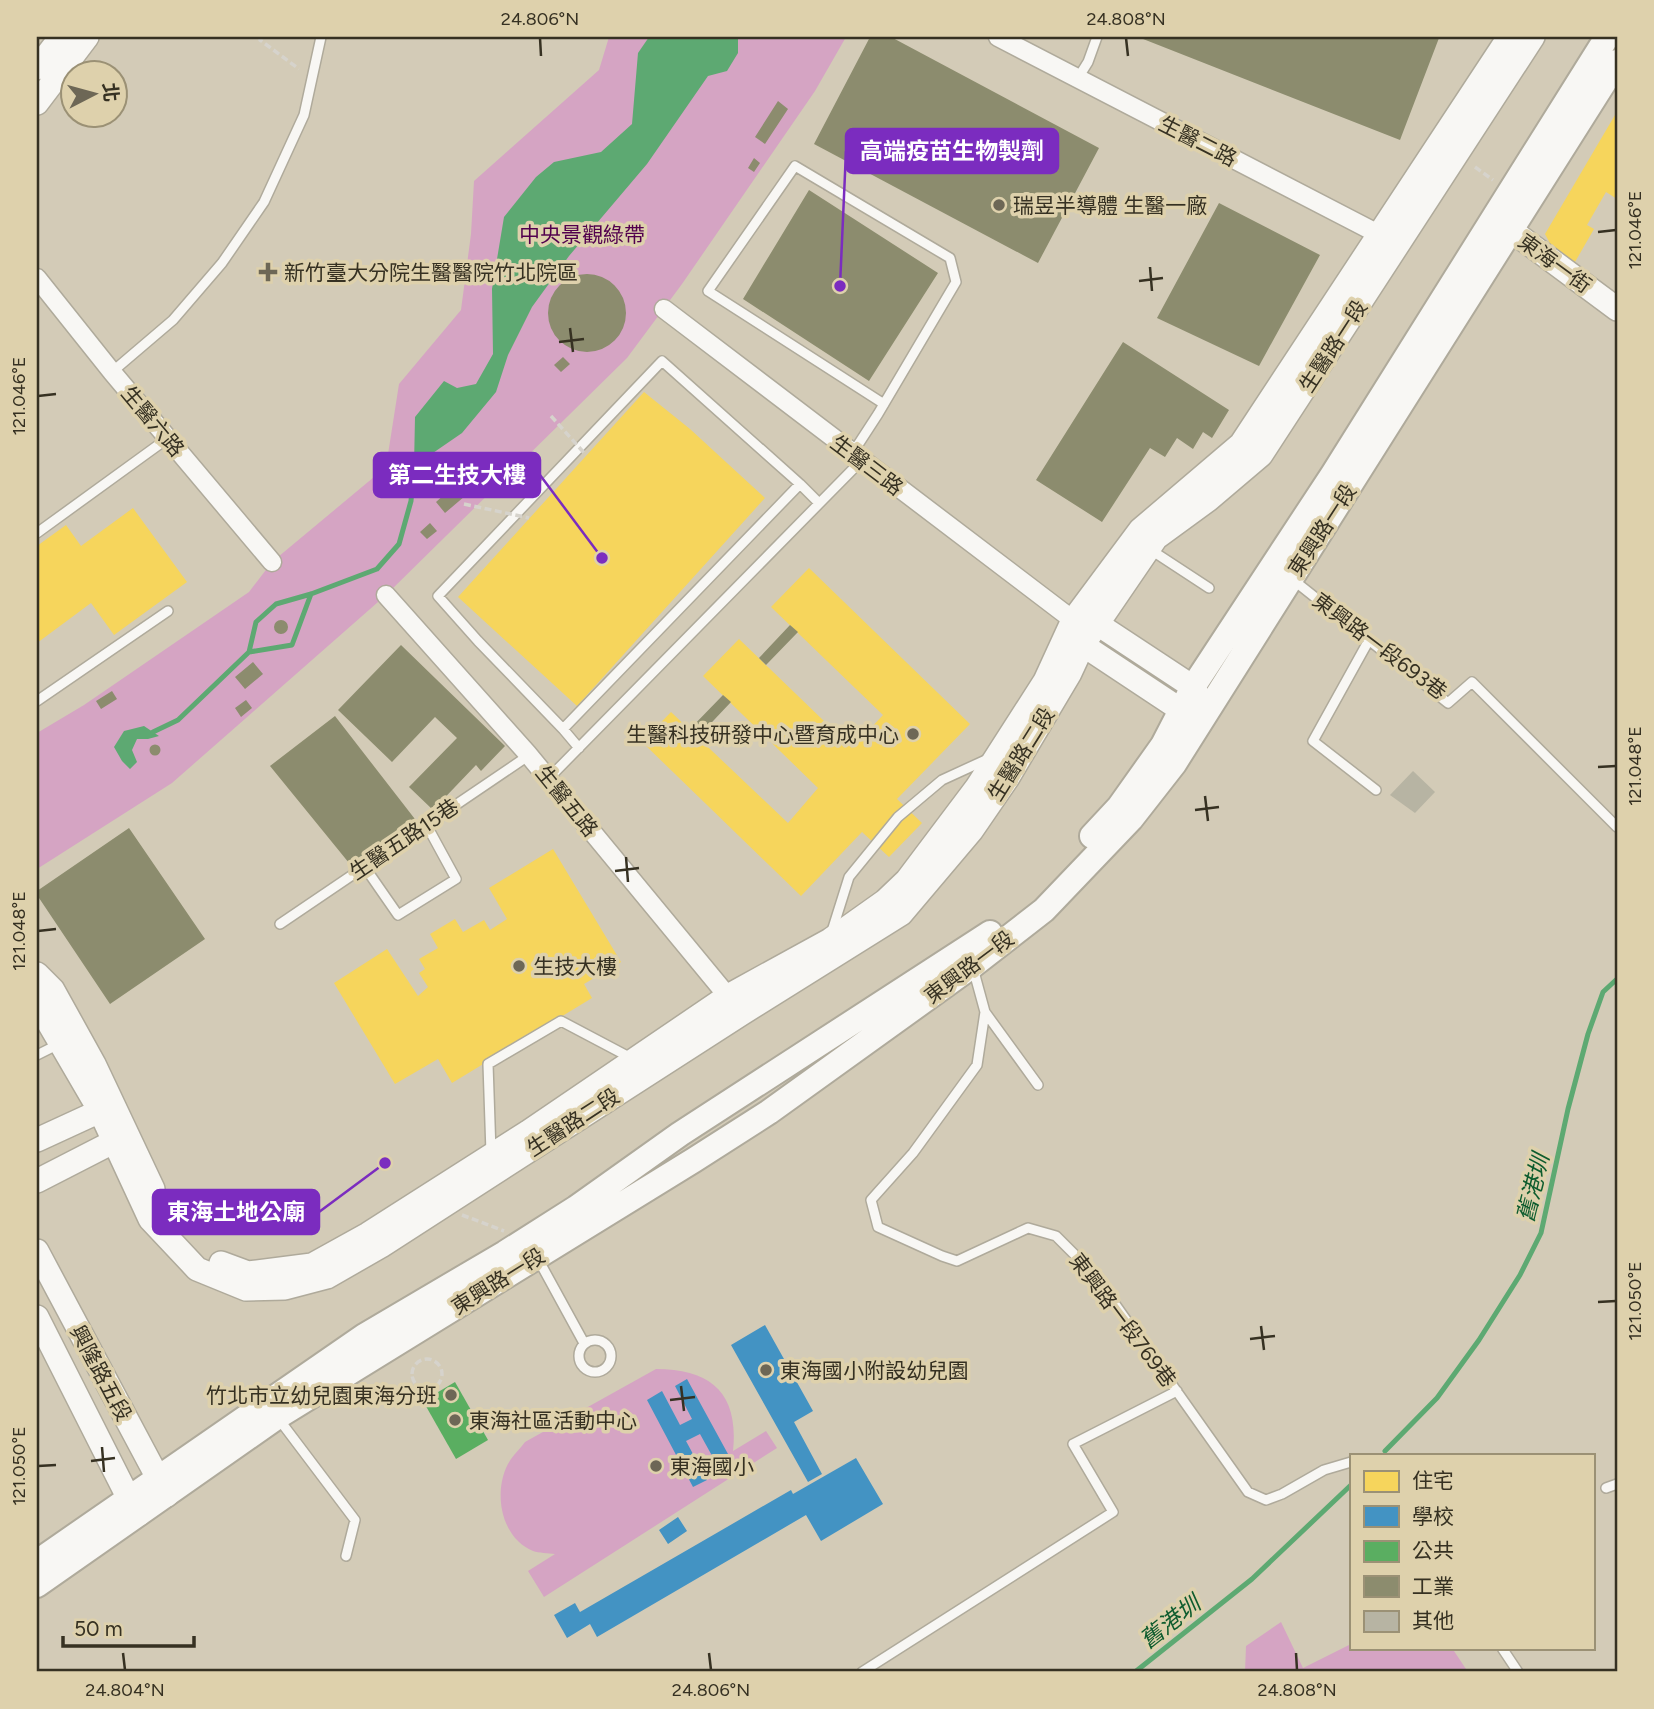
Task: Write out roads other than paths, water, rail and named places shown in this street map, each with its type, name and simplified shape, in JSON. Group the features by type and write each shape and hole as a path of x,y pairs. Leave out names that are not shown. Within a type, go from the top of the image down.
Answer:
{"main road":[{"name":"東興路一段","path":"162,1486 276,1417 532,1248 576,1208 680,1134 1044,910 1131,819 1174,764 1291,578 1502,225 1607,37"},
{"name":"東興路一段","path":"968,959 1003,923 1042,891 1119,807 1163,745 1193,687 1333,474 1502,225 1617,62"},
{"name":"東興路一段","path":"37,1585 134,1506 363,1336 532,1248"},
{"name":"東興路一段","path":"37,1562 134,1506"}],"street":[{"path":"37,68 61,37"},
{"path":"37,103 88,37"},
{"name":"生醫二路","path":"998,37 1389,239"},
{"name":"生醫路一段","path":"1099,625 1156,538 1208,500 1261,455 1509,37"},
{"name":"生醫路一段","path":"1073,620 1140,530 1241,444 1533,37"},
{"name":"東海一街","path":"1502,225 1617,309"},
{"name":"生醫六路","path":"37,278 112,372 272,562"},
{"name":"生醫三路","path":"664,309 1073,620"},
{"name":"生醫五路","path":"386,595 527,753 734,1005"},
{"path":"1073,620 1099,625 1193,687 1206,711"},
{"path":"1073,620 1083,645 1181,709 1206,711"},
{"name":"生醫路二段","path":"113,1142 150,1219 197,1269 246,1289 285,1288 327,1277 440,1208 885,901 907,880 976,787 1045,681 1073,620"},
{"name":"生醫路二段","path":"37,974 54,990 111,1115 166,1217 204,1256 248,1273 312,1265 368,1234 491,1156 634,1060 901,914 972,830 1007,779 1070,673 1083,645 1099,625"},
{"name":"生醫路二段","path":"37,1003 111,1115"},
{"path":"37,1140 111,1115 113,1142 37,1181"},
{"name":"興隆路五段","path":"37,1251 162,1486"},
{"name":"興隆路五段","path":"37,1317 134,1506"}],"lane":[{"path":"112,372 173,320 222,263 264,202 304,115 321,37"},
{"path":"1078,78 1088,62 1097,37"},
{"path":"548,779 819,503 857,457 884,404 956,282 950,258 795,166 708,291 884,404"},
{"path":"579,748 438,596 662,361 819,503"},
{"path":"37,533 168,438"},
{"path":"563,729 800,484"},
{"path":"1149,549 1209,588"},
{"name":"東興路一段693巷","path":"1291,578 1448,703 1472,682 1617,827"},
{"path":"37,701 167,611"},
{"path":"1369,640 1313,741 1376,790"},
{"name":"生醫五路15巷","path":"280,924 522,760 527,753"},
{"path":"830,940 849,877 898,817 942,780 998,754"},
{"path":"364,866 398,915 456,879 426,824"},
{"name":"東興路一段769巷","path":"968,959 985,1012 977,1065 913,1153 871,1200 878,1227 957,1261 1027,1228 1056,1236 1093,1273 1248,1492 1266,1500 1324,1470 1350,1462"},
{"path":"985,1012 1038,1085"},
{"path":"491,1156 488,1063 561,1021 634,1060"},
{"path":"37,1055 61,1043"},
{"path":"532,1248 584,1343"},
{"path":"862,1672 1113,1512 1073,1444 1177,1391"},
{"path":"276,1417 355,1520 346,1556"},
{"path":"1606,1488 1617,1485"},
{"path":"1503,1650 1518,1672"}],"waterway":[{"path":"153,732 178,720 249,652 256,622 276,604 377,569 399,544 411,501 414,466"},
{"path":"249,652 292,645 311,594"},
{"name":"舊港圳","path":"1385,1451 1437,1398 1479,1340 1520,1275 1541,1233 1568,1109 1588,1034 1603,992 1617,979"},
{"name":"舊港圳","path":"1135,1672 1252,1579 1350,1486"}],"place":[{"name":"瑞昱半導體 生醫一廠","path":"999,205"},
{"name":"新竹臺大分院生醫醫院竹北院區","path":"268,272"},
{"name":"高端疫苗生物製劑","path":"840,286"},
{"name":"第二生技大樓","path":"602,558"},
{"name":"生醫科技研發中心暨育成中心","path":"913,734"},
{"name":"生技大樓","path":"519,966"},
{"name":"東海土地公廟","path":"385,1163"},
{"name":"東海國小附設幼兒園","path":"766,1370"},
{"name":"竹北市立幼兒園東海分班","path":"451,1395"},
{"name":"東海社區活動中心","path":"455,1420"},
{"name":"東海國小","path":"656,1466"}],"park label":[{"name":"中央景觀綠帶","path":"582,234"}]}
